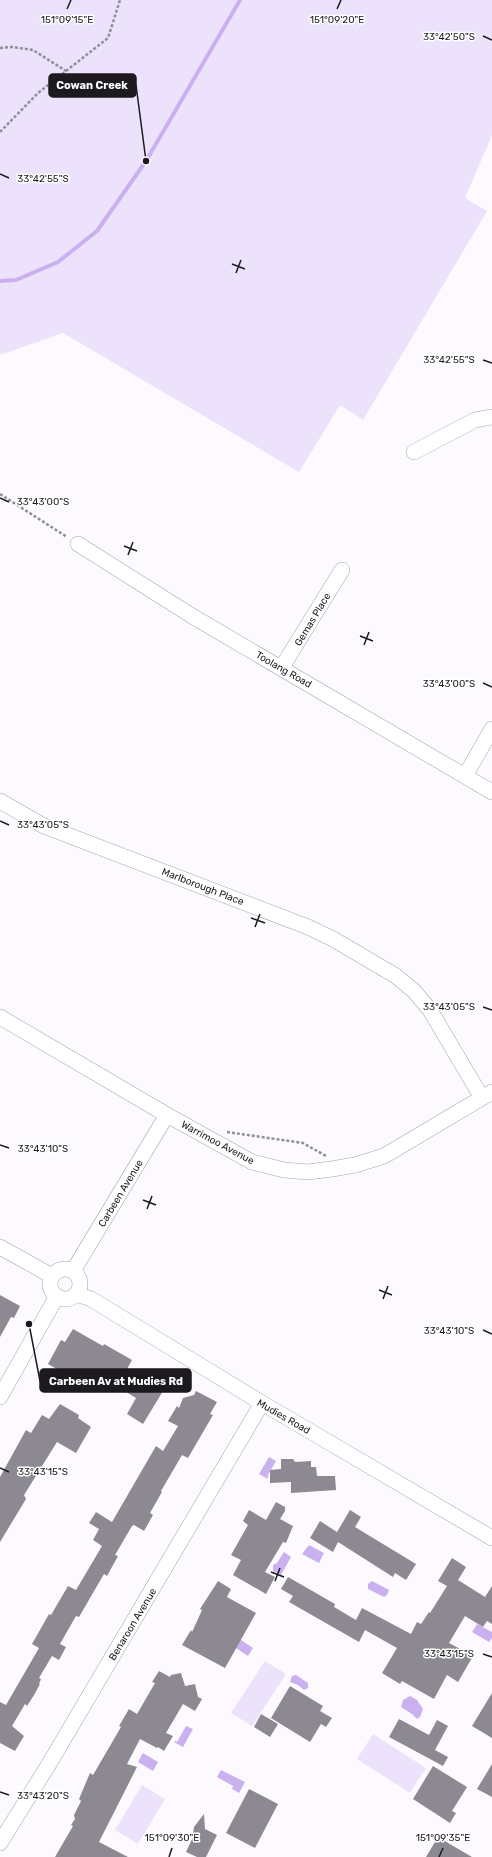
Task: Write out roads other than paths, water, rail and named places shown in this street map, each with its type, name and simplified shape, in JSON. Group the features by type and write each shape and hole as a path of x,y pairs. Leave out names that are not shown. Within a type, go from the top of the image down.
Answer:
{"street":[{"path":"414,452 475,420 492,417"},
{"name":"Toolang Road","path":"78,544 192,616 282,667 492,792"},
{"name":"Gemas Place","path":"282,667 342,570"},
{"path":"464,776 492,729"},
{"name":"Marlborough Place","path":"0,801 44,826 308,927 333,939 396,976 414,991 430,1010 487,1095"},
{"name":"Warrimoo Avenue","path":"0,1016 166,1115 252,1162 284,1170 308,1172 355,1165 384,1156 487,1095"},
{"name":"Carbeen Avenue","path":"73,1271 166,1115"},
{"path":"0,1247 52,1276"},
{"path":"63,1269 73,1271 79,1279 76,1294 67,1298 57,1296 51,1290 50,1285 52,1276 63,1269"},
{"name":"Mudies Road","path":"76,1294 91,1300 262,1403 492,1538"},
{"path":"0,1397 57,1296"},
{"name":"Benaroon Avenue","path":"0,1843 49,1764 262,1403"}],"waterway":[{"path":"0,281 16,280 58,262 97,231 146,161 240,0"}],"place":[{"name":"Cowan Creek","path":"146,161"},
{"name":"Carbeen Av at Mudies Rd","path":"29,1324"}]}
